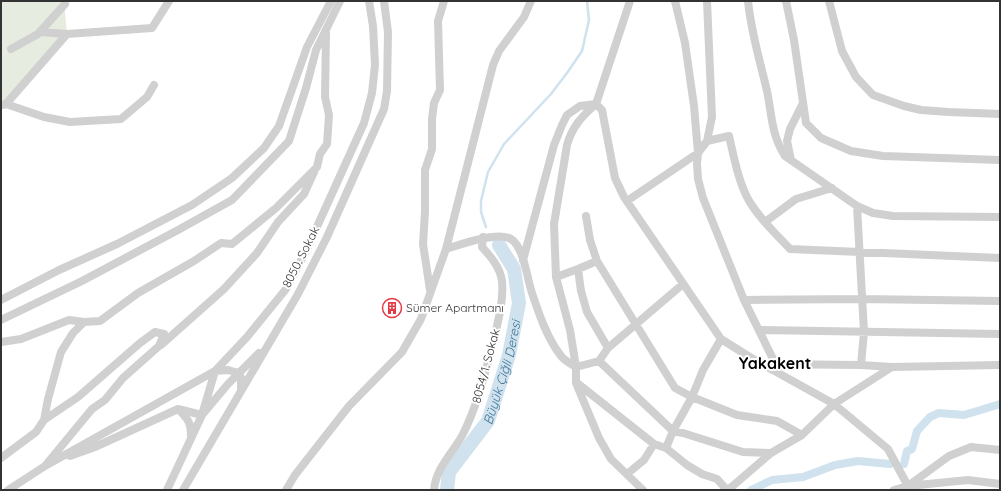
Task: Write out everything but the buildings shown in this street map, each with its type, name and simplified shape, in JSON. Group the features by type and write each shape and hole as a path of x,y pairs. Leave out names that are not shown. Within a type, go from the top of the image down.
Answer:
{"street":[{"path":"40,32 67,34 152,28 169,1"},
{"path":"1,300 59,270 117,244 192,205 232,178 264,148 279,126 307,47 331,1"},
{"path":"1,320 82,281 232,200 289,141 306,88 316,50 326,33 340,1"},
{"name":"8050. Sokak","path":"167,490 202,415 215,371 248,337 286,289 306,251 364,123 372,93 375,66 373,26 369,1"},
{"name":"8050. Sokak","path":"183,490 241,392 266,346 298,294 327,237 384,108 387,91 388,32 384,1"},
{"path":"430,290 423,244 425,170 432,149 432,119 434,103 440,90 438,21 444,1"},
{"path":"286,490 295,475 349,406 402,352 420,319 446,249 493,65 499,51 524,17 531,1"},
{"path":"630,1 596,104 585,113 570,133 554,224 556,277 570,330 576,367 576,383 599,438 611,459 643,490"},
{"path":"675,1 685,43 694,106 698,153 698,179 703,198 744,300 776,363"},
{"path":"627,201 698,153 708,141 712,117 707,1"},
{"path":"748,1 751,28 767,93 773,130 778,145 785,156 857,206 873,213 893,216 1000,217"},
{"path":"786,1 794,40 806,123 821,138 850,151 883,156 1000,160"},
{"path":"829,1 842,51 856,77 874,95 904,106 921,110 1000,114"},
{"path":"11,49 40,32 65,4"},
{"path":"45,466 92,409 104,400 123,378 224,289 257,253 278,222 304,194 317,167 320,154 327,144 328,115 325,97 326,33"},
{"path":"67,34 3,105 70,122 121,119 147,97 154,85"},
{"path":"791,160 787,141 790,130 803,103"},
{"path":"596,104 602,110 615,178 627,201 721,339 761,364 834,404 888,449 909,488"},
{"path":"523,260 554,145 562,125 567,115 580,106 596,104"},
{"path":"708,141 729,136 736,168 749,199 765,222 790,249 1000,258"},
{"path":"1,342 21,339 69,320 84,322 100,321 138,293 194,261 220,243 232,244 276,208 317,167"},
{"path":"765,222 796,199 832,188"},
{"path":"857,206 864,332 861,365"},
{"path":"586,216 590,240 597,261 675,388 692,398 737,415 777,421 802,435"},
{"path":"446,249 483,237 512,240 517,245 523,260 531,292 548,334 562,357 576,367"},
{"name":"8054/1. Sokak","path":"434,490 435,480 443,463 462,436 478,397 502,302 502,280 498,267 482,247 483,237"},
{"path":"556,277 597,261"},
{"path":"578,269 581,291 587,312 608,348"},
{"path":"576,367 598,361 608,348 683,284"},
{"path":"744,300 863,299 1000,301"},
{"path":"44,420 60,352 73,333 84,322"},
{"path":"759,330 1000,334"},
{"path":"1,458 36,432 44,420 78,397 140,343 155,332 164,334 159,346"},
{"path":"666,448 673,431 692,398 703,370 721,339"},
{"path":"45,466 95,447 178,409 202,415 228,384 266,346"},
{"path":"598,361 673,431 743,452 771,453"},
{"path":"761,364 776,363 892,367 1000,365"},
{"path":"576,383 654,444 666,448 686,465 702,474 717,479 728,490 771,453 802,435 834,404 892,367"},
{"path":"8,490 45,466 215,371 228,370 239,373"},
{"path":"239,373 241,378 241,392"},
{"path":"178,409 191,425 191,438"},
{"path":"627,474 644,460 654,444"},
{"path":"909,488 949,456 970,447 1000,450"},
{"path":"894,490 968,480 1000,484"}],"shaded area":[{"path":"1,1 64,1 67,34 1,105"}],"waterway":[{"name":"Büyük Çiğli Deresi","path":"486,227 481,212 481,201 488,172 504,144 551,94 582,51 589,20 587,1"},
{"name":"Büyük Çiğli Deresi","path":"447,490 449,472 488,421 509,355 519,303 514,269 499,245"},
{"path":"904,464 907,451 912,449 917,431 930,417 939,413 964,415 1000,404"},
{"path":"751,490 772,480 803,477 835,465 858,461 890,464"}],"place":[{"name":"Sümer Apartmanı","path":"392,308"}],"district":[{"name":"Yakakent","path":"775,363"}]}
